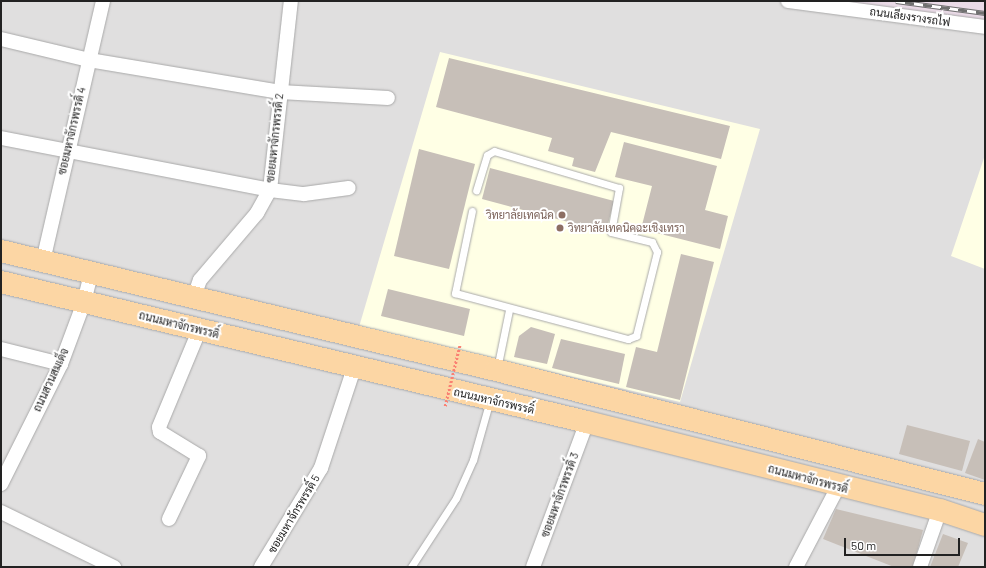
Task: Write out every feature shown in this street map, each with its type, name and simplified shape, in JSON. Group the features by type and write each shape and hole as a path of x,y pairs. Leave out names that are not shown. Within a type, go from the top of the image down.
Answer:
{"main road":[{"path":"1,251 496,370 985,494"},
{"name":"ถนนมหาจักรพรรดิ์","path":"1,282 354,368 587,422 838,487 940,510 985,525"}],"street":[{"name":"ซอยมหาจักรพรรดิ์ 4","path":"43,261 67,151 103,1"},
{"name":"ซอยมหาจักรพรรดิ์ 2","path":"194,297 200,280 257,213 270,190 291,1"},
{"name":"ถนนเลียงรางรถไฟ","path":"788,1 985,27"},
{"path":"1,39 89,60 280,92 388,98"},
{"path":"1,138 270,190 304,194 349,188"},
{"name":"ถนนสวนสมเด็จ","path":"1,484 61,364 84,302 91,273"},
{"path":"169,519 200,456 160,432 159,427 199,330"},
{"path":"1,349 61,364"},
{"name":"ซอยมหาจักรพรรดิ์ 5","path":"261,567 321,468 354,368"},
{"name":"ซอยมหาจักรพรรดิ์ 3","path":"533,567 587,422"},
{"path":"796,567 838,487"},
{"path":"920,567 940,510"},
{"path":"1,512 114,567"}],"lane":[{"path":"472,210 455,293 509,310 633,338 656,247 652,242 611,232 620,192 615,185 494,151 487,154 476,190"},
{"path":"496,370 509,310"},
{"path":"411,567 456,498 473,460 490,400"}],"path":[{"path":"445,406 460,344"}],"shaded area":[{"path":"1,1 985,1 985,567 1,567"},
{"path":"833,1 985,1 985,20"},
{"name":"วิทยาลัยเทคนิคฉะเชิงเทรา","path":"440,52 760,129 680,402 359,327"},
{"path":"985,155 985,269 951,256"}],"building":[{"path":"449,58 730,126 721,159 611,132 595,172 572,166 574,158 548,151 552,138 436,107"},
{"path":"624,142 717,166 705,210 728,216 720,249 641,229 652,186 615,177"},
{"path":"419,149 475,164 449,269 394,256"},
{"path":"490,168 614,201 606,232 482,199"},
{"path":"681,254 714,262 680,400 626,387 636,347 657,352"},
{"path":"388,289 470,309 464,336 381,316"},
{"path":"531,327 555,334 547,364 514,357 519,336"},
{"path":"561,339 625,354 619,384 552,368"},
{"path":"907,425 970,441 962,471 899,454"},
{"path":"978,439 985,442 985,480 965,473"},
{"path":"836,509 923,530 913,567 894,567 823,539"},
{"path":"943,534 968,543 958,567 930,567"}],"railway":[{"path":"896,1 985,13"}],"place":[{"name":"วิทยาลัยเทคนิค","path":"562,215"},
{"name":"วิทยาลัยเทคนิคฉะเชิงเทรา","path":"560,228"}]}
